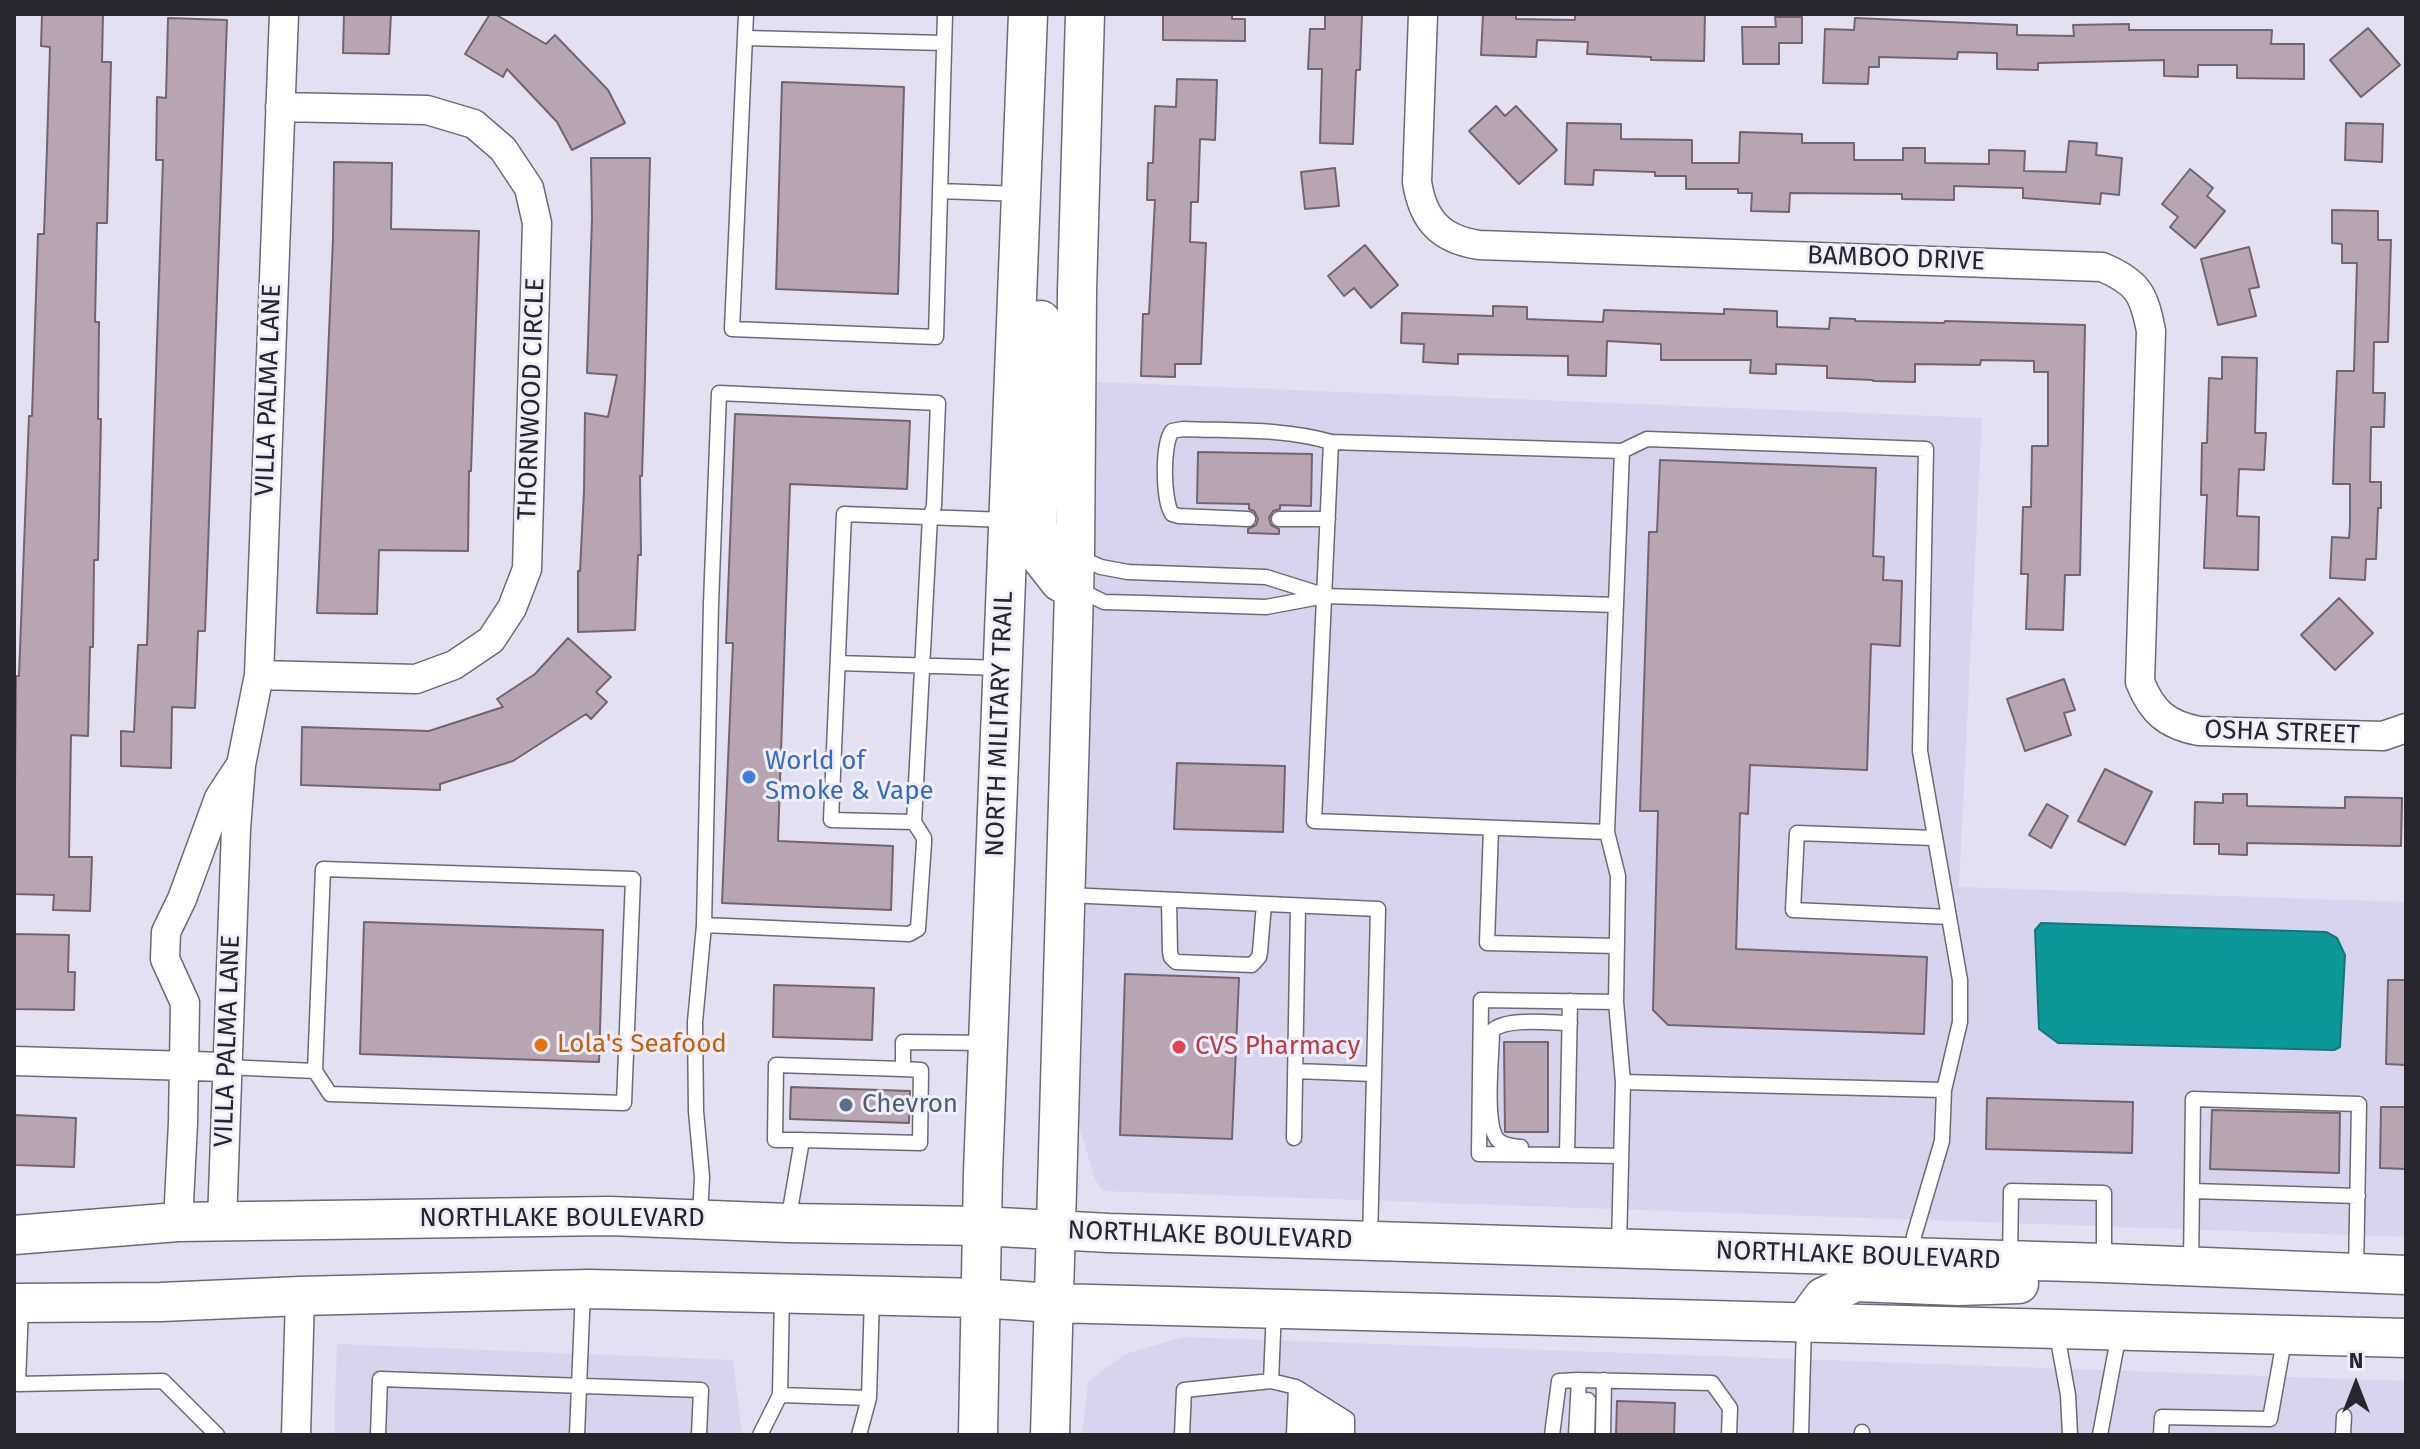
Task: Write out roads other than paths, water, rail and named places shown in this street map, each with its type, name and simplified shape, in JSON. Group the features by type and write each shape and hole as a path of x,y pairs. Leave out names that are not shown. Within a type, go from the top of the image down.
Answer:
{"main road":[{"name":"NORTH MILITARY TRAIL","path":"978,1435 981,1226 1028,14"},
{"path":"1060,14 1055,241 1077,291"},
{"path":"1050,1435 1074,572 1077,291 1085,14"},
{"path":"1020,209 1041,319 1037,524 1042,559 1060,582 1074,572"},
{"name":"NORTHLAKE BOULEVARD","path":"14,1235 178,1222 610,1216 2406,1275"},
{"path":"1804,1323 1823,1297 1856,1282 1958,1286 2028,1284 2104,1263"},
{"path":"18,1303 161,1302 583,1289 2406,1338"}],"street":[{"name":"VILLA PALMA LANE","path":"222,1222 226,1067 241,765 259,675 284,14"},
{"name":"BAMBOO DRIVE","path":"1423,14 1418,191 1428,218 1444,234 1461,242 2102,267 2120,274 2135,286 2145,303 2151,331 2140,682 2147,699 2159,715"},
{"name":"THORNWOOD CIRCLE","path":"259,675 416,679 454,665 491,640 512,608 527,569 537,223 529,188 503,149 474,124 427,110 280,107"},
{"name":"OSHA STREET","path":"2159,715 2182,728 2199,731 2383,736 2406,728"},
{"name":"VILLA PALMA LANE","path":"178,1222 185,1003 165,959 166,932 182,899 219,798 241,765"},
{"path":"14,1061 226,1067"},
{"path":"293,1434 300,1296"}],"lane":[{"path":"746,14 732,329 936,337 945,14"},
{"path":"745,38 944,43"},
{"path":"940,191 1020,209"},
{"path":"700,1219 702,1177 696,1111 695,1022 704,925 719,393 938,403 914,822 924,838 918,929 909,934 704,925"},
{"path":"1248,519 1172,514 1167,502 1166,478 1166,441 1172,431 1286,432 1331,442 1622,451 1647,439 1926,449 1920,751 1960,980 1960,1022 1944,1090 1942,1141 1914,1236 1913,1257"},
{"path":"1331,442 1314,821 1607,832"},
{"path":"1619,1249 1623,1082 1616,1002 1618,876 1607,832 1622,451"},
{"path":"914,822 831,820 844,514 1008,520"},
{"path":"1279,519 1328,519"},
{"path":"1074,572 1101,567 1128,572 1266,577 1325,596"},
{"path":"1074,572 1104,602 1266,607 1325,596 1616,605"},
{"path":"838,663 1003,668"},
{"path":"1491,829 1487,943 1617,946"},
{"path":"1934,838 1797,833 1793,910 1949,917"},
{"path":"323,869 633,879 624,1103 330,1094 315,1071 323,869"},
{"path":"1066,895 1378,909 1370,1241"},
{"path":"1169,900 1171,957 1176,962 1252,965 1260,952 1264,904"},
{"path":"1294,1138 1298,906"},
{"path":"1616,1002 1481,1000 1479,1154 1621,1156"},
{"path":"1567,1155 1570,1001"},
{"path":"1538,1155 1528,1148 1504,1144 1496,1138 1490,1115 1492,1031 1497,1026 1514,1023 1570,1023"},
{"path":"903,1069 903,1042 988,1043"},
{"path":"776,1065 903,1069 921,1070 920,1143 775,1140 776,1065"},
{"path":"226,1067 315,1071"},
{"path":"1295,1071 1374,1074"},
{"path":"1623,1082 1944,1090"},
{"path":"2191,1267 2193,1099 2359,1104 2356,1273"},
{"path":"788,1223 802,1140"},
{"path":"2010,1260 2011,1191 2104,1193 2104,1263"},
{"path":"2192,1191 2358,1196"},
{"path":"577,1435 583,1289"},
{"path":"760,1435 780,1395 782,1294"},
{"path":"859,1435 869,1398 872,1296"},
{"path":"18,1303 16,1384 163,1381 217,1435"},
{"path":"1271,1381 1274,1309"},
{"path":"1801,1435 1804,1323"},
{"path":"2056,1329 2068,1395 2070,1435"},
{"path":"2100,1435 2119,1331"},
{"path":"2161,1435 2162,1417 2270,1419 2285,1335"},
{"path":"378,1435 380,1379 701,1390 699,1435"},
{"path":"1576,1435 1590,1380"},
{"path":"1587,1435 1590,1380"},
{"path":"1590,1380 1603,1435"},
{"path":"1552,1435 1559,1381 1590,1380 1712,1383 1730,1408 1729,1435"},
{"path":"1182,1435 1184,1390 1271,1381 1322,1403 1347,1435"},
{"path":"780,1395 869,1398"},
{"path":"1294,1435 1322,1403"},
{"path":"1308,1435 1322,1403"},
{"path":"1321,1435 1322,1403"},
{"path":"1322,1403 1334,1435"},
{"path":"2343,1435 2344,1416"}],"place":[{"name":"World of Smoke & Vape","path":"749,777"},
{"name":"Lola's Seafood","path":"541,1045"},
{"name":"CVS Pharmacy","path":"1179,1047"},
{"name":"Chevron","path":"846,1105"}]}
